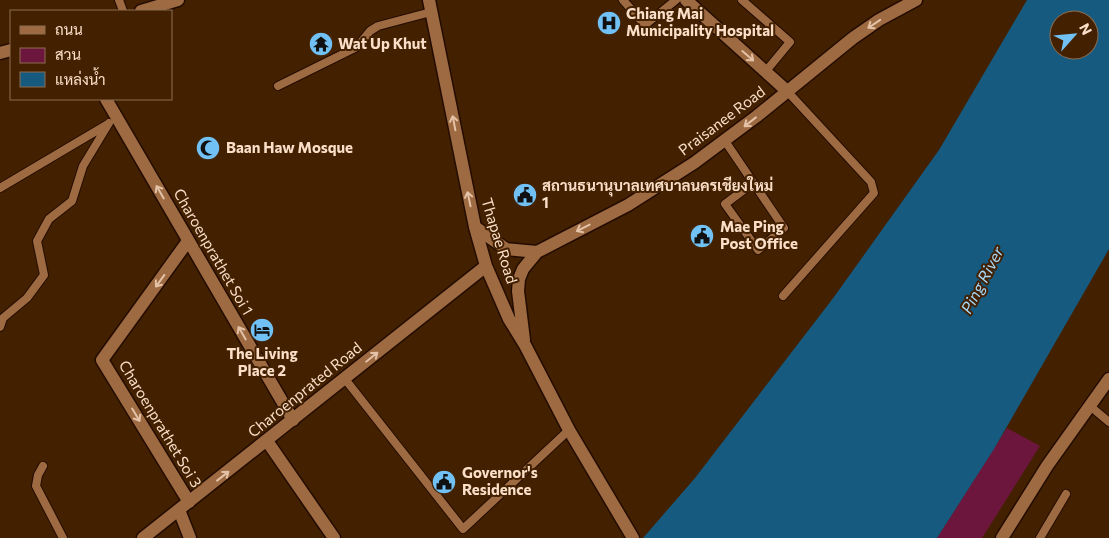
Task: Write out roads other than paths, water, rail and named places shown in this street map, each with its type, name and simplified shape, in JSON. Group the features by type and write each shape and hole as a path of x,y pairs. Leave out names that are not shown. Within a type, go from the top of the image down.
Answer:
{"street":[{"path":"144,10 178,0"},
{"path":"686,0 787,91"},
{"name":"Praisanee Road","path":"525,345 518,291 519,279 523,269 536,252 664,183 725,141 898,4 916,0"},
{"name":"Thapae Road","path":"430,6 475,227 486,266 509,319 525,345 569,430 633,538"},
{"name":"Charoenprathet Soi 1","path":"106,100 113,121 188,241 293,420"},
{"path":"475,227 506,249 536,252"},
{"name":"Charoenprathet Soi 3","path":"184,506 102,360 188,241"},
{"name":"Charoenprated Road","path":"143,538 486,266"},
{"path":"1002,538 1047,466 1109,379"},
{"path":"267,441 334,538"},
{"path":"184,506 190,538"}],"lane":[{"path":"623,0 645,25 676,0"},
{"path":"742,0 790,42 766,71"},
{"path":"278,86 357,47 370,31 378,26 430,6"},
{"path":"783,296 874,193 871,182 787,91"},
{"path":"0,188 113,121"},
{"path":"0,327 3,318 27,298 44,276 37,241 49,219 72,201 83,166 113,121"},
{"path":"725,141 754,183 784,228 758,250 725,204 754,183"},
{"path":"345,379 463,529 569,430"},
{"path":"1090,406 1109,422"},
{"path":"43,466 38,475 36,486 63,538"},
{"path":"1040,538 1066,494"}],"water":[{"name":"Ping River","path":"1027,0 1109,0 1109,249 994,449 937,538 643,538 695,478 834,297 939,150"}],"place":[{"name":"Chiang Mai Municipality Hospital","path":"609,23"},
{"name":"Wat Up Khut","path":"321,44"},
{"name":"Baan Haw Mosque","path":"208,148"},
{"name":"สถานธนานุบาลเทศบาลนครเชียงใหม่ 1","path":"525,195"},
{"name":"Mae Ping Post Office","path":"702,236"},
{"name":"The Living Place 2","path":"262,330"},
{"name":"Governor's Residence","path":"444,482"}]}
